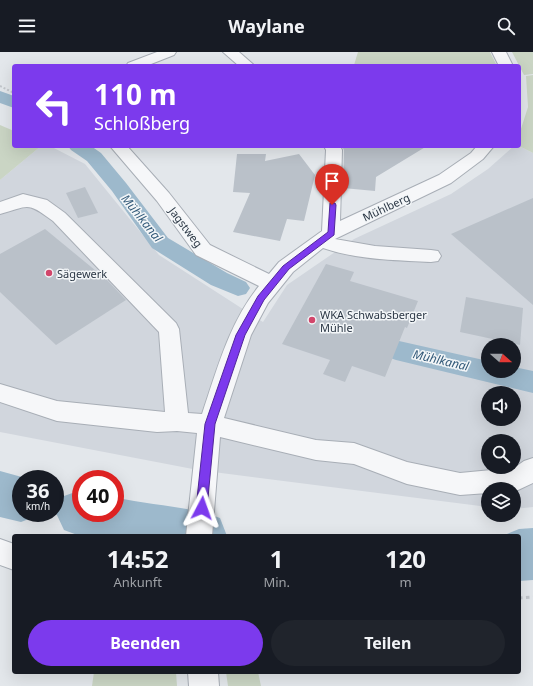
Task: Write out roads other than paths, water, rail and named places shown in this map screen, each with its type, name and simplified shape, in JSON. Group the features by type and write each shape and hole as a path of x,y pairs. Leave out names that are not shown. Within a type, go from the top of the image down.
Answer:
{"street":[{"path":"138,64 169,52"},
{"path":"230,52 245,64"},
{"path":"499,52 505,64"},
{"name":"Jagstweg","path":"120,148 163,197 203,250 272,284"},
{"path":"333,148 326,237 334,245 356,250 431,256"},
{"name":"Mühlberg","path":"199,534 210,424 240,335 261,298 286,268 326,237 445,179 478,156 484,148"},
{"path":"0,208 23,200 41,204 59,217 169,329 177,421"},
{"path":"0,393 57,411 157,422 177,421 210,424 316,450 354,454 407,473 460,484 518,478 533,469"},
{"path":"0,552 12,556"},
{"path":"203,674 204,686"}],"waterway":[{"name":"Mühlkanal","path":"0,96 12,102"},
{"name":"Mühlkanal","path":"81,148 94,157 119,187 160,243 219,279 238,288"},
{"name":"Mühlkanal","path":"363,338 396,350 533,382"},
{"path":"0,494 12,497"},
{"path":"117,522 132,526 187,534"},
{"path":"521,555 533,554"}],"place":[{"name":"Sägewerk","path":"49,273"},
{"name":"WKA Schwabsberger Mühle","path":"312,320"}]}
